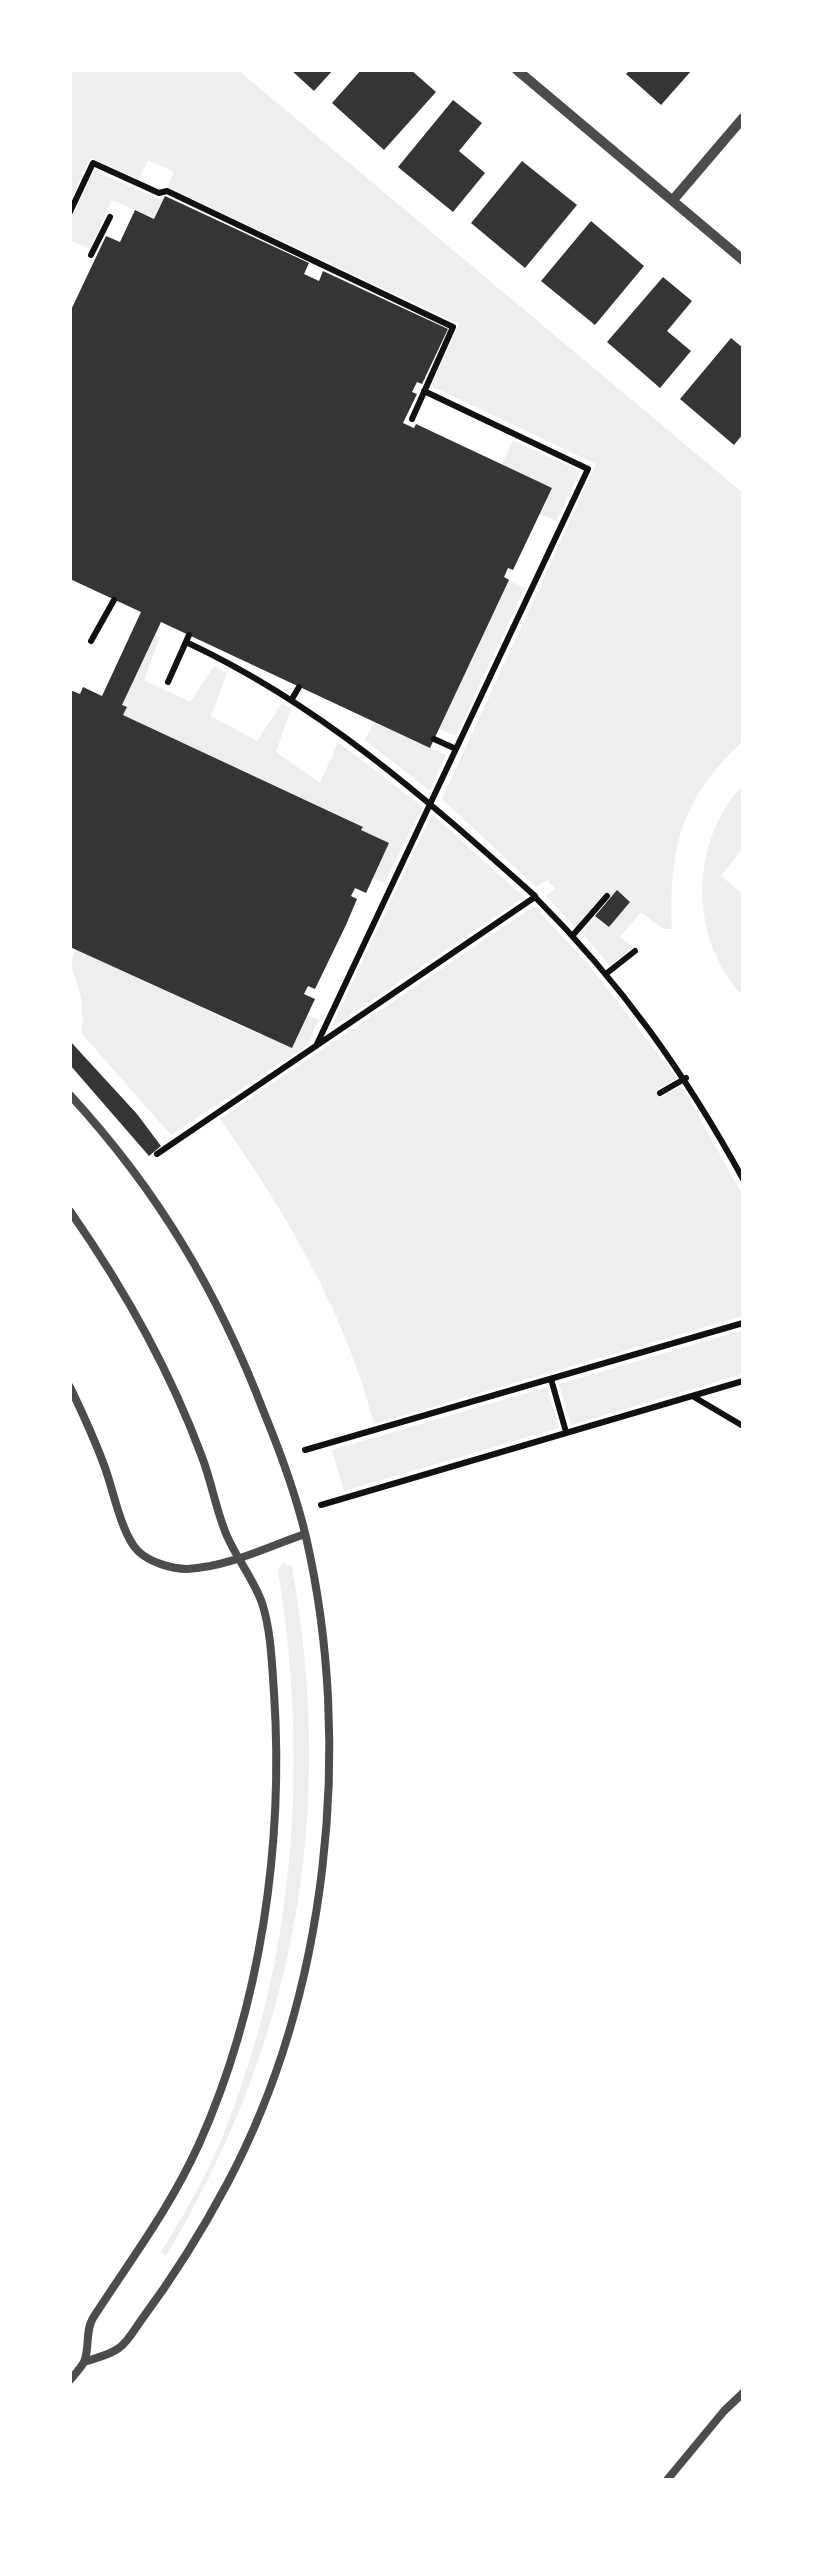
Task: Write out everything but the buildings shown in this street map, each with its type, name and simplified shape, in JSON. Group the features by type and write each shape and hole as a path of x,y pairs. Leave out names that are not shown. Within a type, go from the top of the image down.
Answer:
{"street":[{"path":"518,70 743,260"},
{"path":"673,200 743,118"}],"lane":[{"path":"70,1095 110,1138 183,1239 239,1346 306,1534 323,1656 328,1759 320,1881 298,1998 260,2113 207,2222 180,2266 121,2348 84,2362"},
{"path":"70,1211 109,1267 155,1353 202,1455 227,1537 263,1605 277,1732 271,1855 253,1972 221,2090 198,2146 145,2245 90,2323 84,2362 70,2380"},
{"path":"70,1387 104,1464 127,1532 137,1550 156,1562 183,1569 240,1558 306,1534"},
{"path":"667,2480 743,2394"}],"path":[{"path":"70,212 92,164 159,193 167,191 453,327 412,419"},
{"path":"91,255 110,217"},
{"path":"316,1046 588,468 424,390"},
{"path":"91,641 114,600"},
{"path":"168,682 187,639 292,699 357,743 430,802 535,897 607,973 686,1078 743,1179"},
{"path":"292,699 299,687"},
{"path":"434,739 456,748"},
{"path":"574,935 606,896"},
{"path":"157,1154 535,897"},
{"path":"607,973 635,951"},
{"path":"660,1093 686,1078"},
{"path":"305,1450 743,1323"},
{"path":"551,1379 566,1432"},
{"path":"321,1505 743,1381"},
{"path":"693,1396 743,1426"}],"shaded area":[{"path":"70,70 238,70 743,493 743,741 705,783 683,826 673,873 672,929 663,929 641,912 620,937 633,947 610,966 582,933 595,916 609,927 630,901 617,891 610,898 603,894 575,927 546,896 555,889 547,880 536,887 442,799 596,464 431,386 459,324 167,187 174,172 148,160 139,179 90,158 70,202"},
{"path":"94,170 158,199 165,196 154,218 112,200 90,249 70,240 70,222"},
{"path":"513,440 580,471 556,521 540,514 552,488 502,465"},
{"path":"509,581 525,588 456,736 439,729"},
{"path":"155,635 160,637 144,680 190,702 214,666 227,673 211,716 257,741 282,703 291,708 276,752 320,783 338,742 423,807 384,883 372,878 362,826 123,715 127,708 122,705"},
{"path":"374,722 446,755 430,791 365,740"},
{"path":"743,785 743,848 721,876 743,894 743,996 725,973 713,948 702,891 713,834 725,808"},
{"path":"432,814 524,897 331,1028"},
{"path":"534,906 588,964 677,1078 657,1090 660,1098 682,1086 743,1196 743,1316 374,1424 347,1342 311,1265 220,1119"},
{"path":"76,949 262,1036 308,1015 319,1020 308,1045 171,1135 82,1034 81,998 70,964"},
{"path":"743,1330 743,1374 571,1425 559,1384"},
{"path":"547,1387 559,1428 344,1491 332,1450"},
{"path":"283,1562 292,1567 305,1659 309,1748 306,1837 294,1923 275,2008 247,2092 211,2175 166,2256 161,2252 209,2167 247,2070 280,1930 293,1786 288,1642 278,1570"}]}
